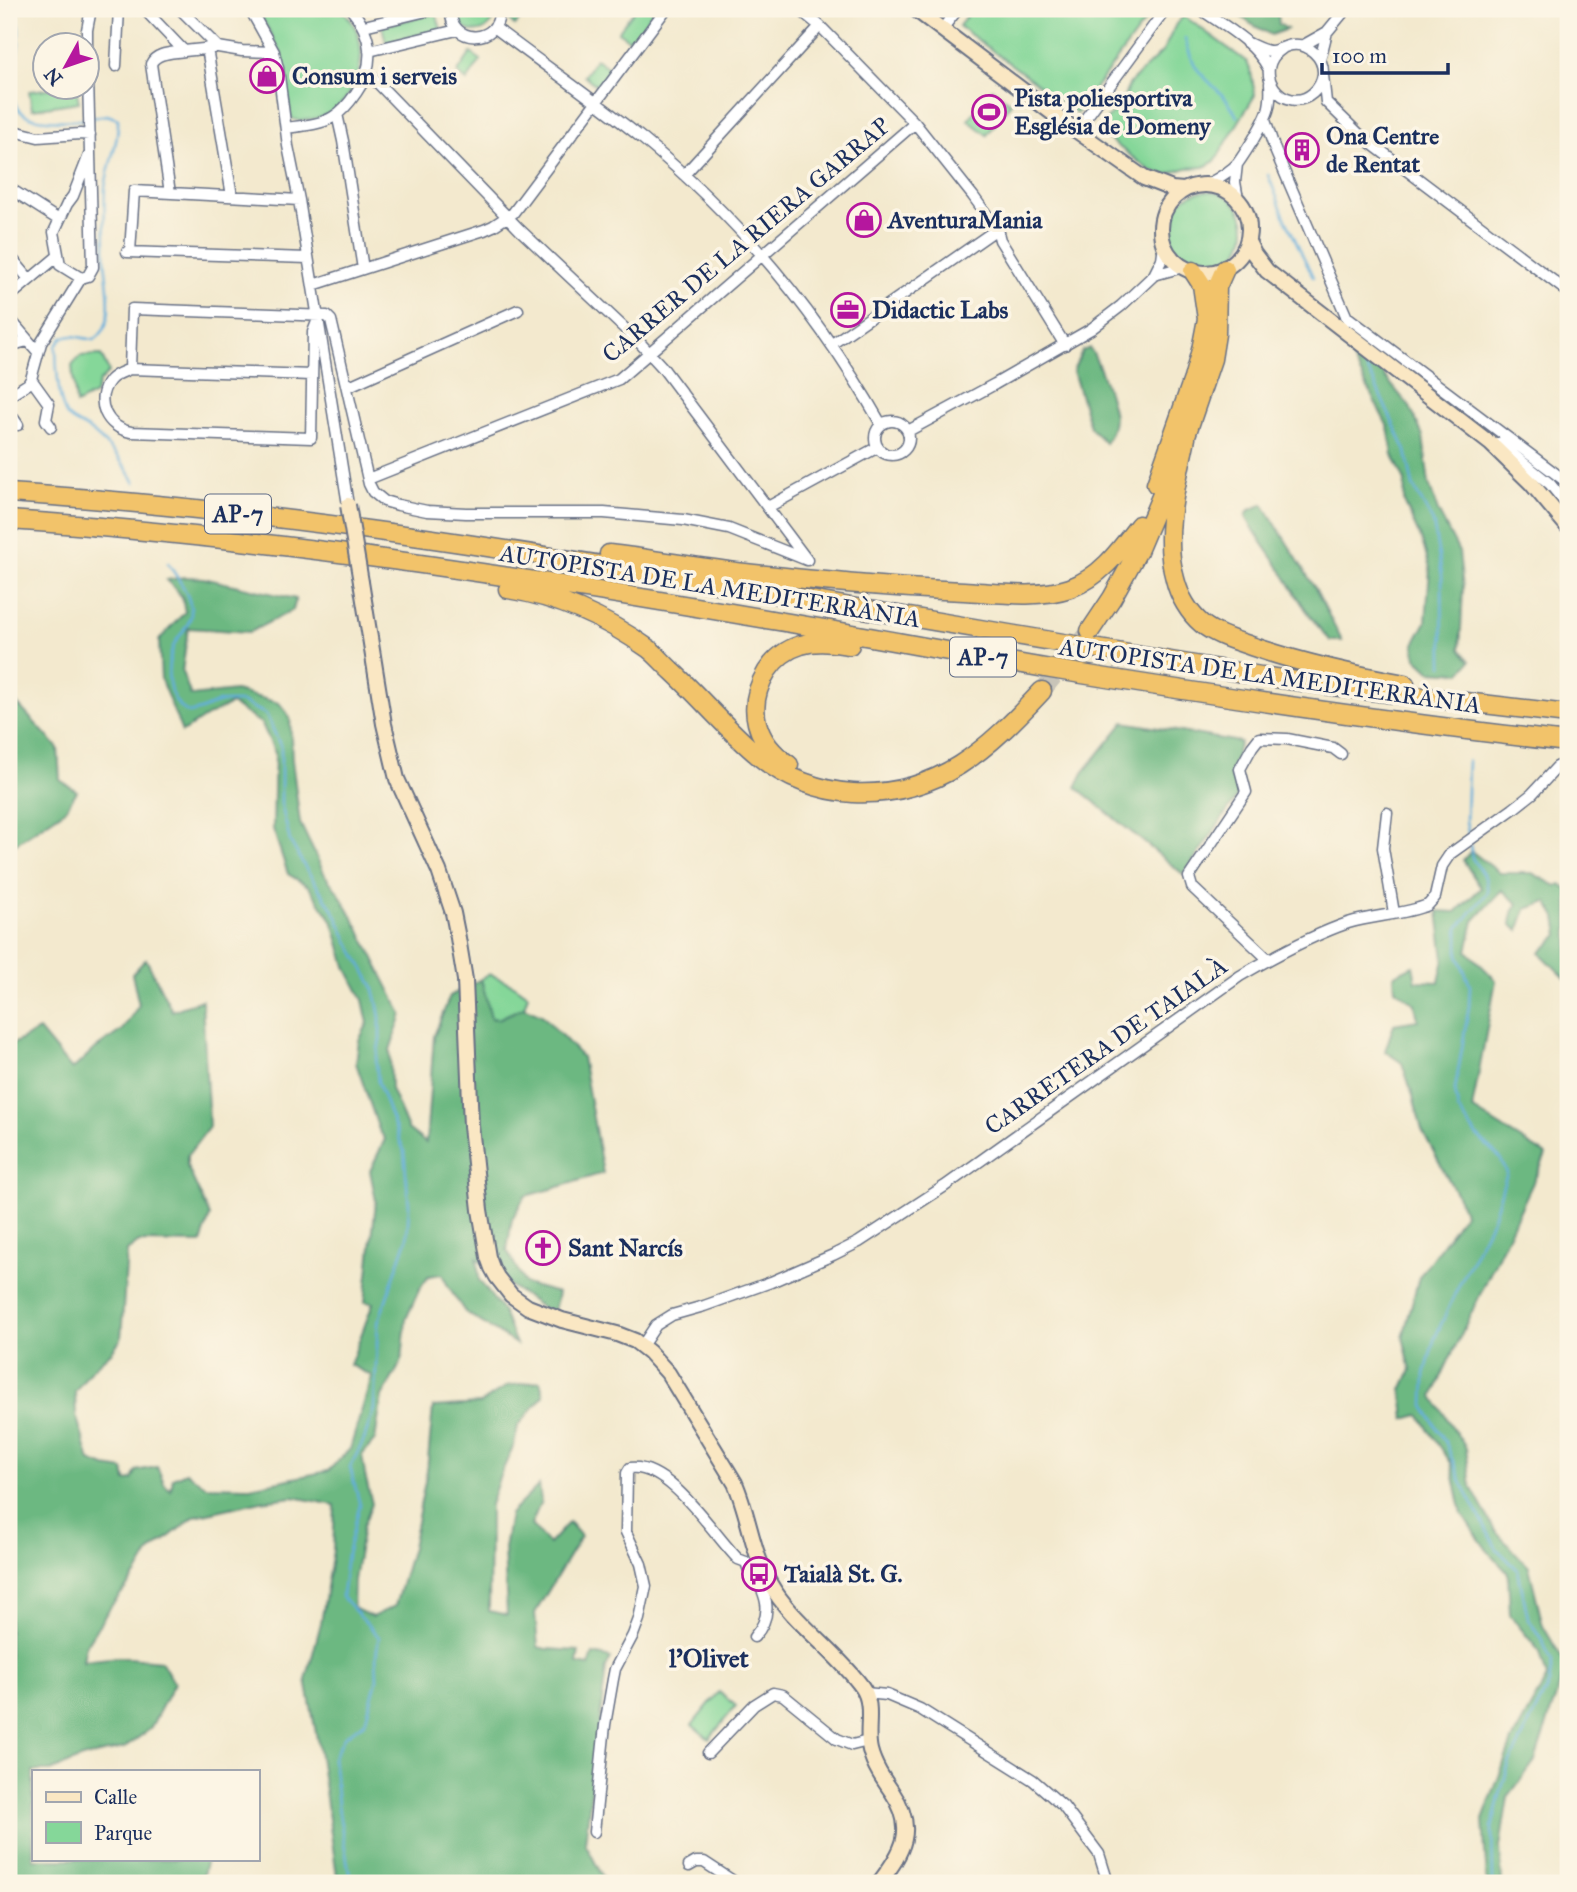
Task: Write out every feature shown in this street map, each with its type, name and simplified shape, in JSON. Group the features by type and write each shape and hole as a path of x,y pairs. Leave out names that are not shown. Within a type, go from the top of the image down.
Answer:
{"highway":[{"path":"1188,269 1202,285 1207,319 1201,350 1161,470 1139,525 1124,559 1084,630 1112,598 1138,551 1186,438 1212,359 1216,334 1217,287 1228,267"},
{"path":"1186,438 1174,493 1170,533 1173,570 1175,582 1185,603 1204,626 1218,634 1292,659 1345,673 1432,688 1484,704"},
{"name":"AUTOPISTA DE LA MEDITERRÀNIA","path":"9,493 136,502 375,530 614,566 1261,676 1568,714"},
{"name":"AUTOPISTA DE LA MEDITERRÀNIA","path":"9,520 136,530 400,561 662,601 996,659 1358,717 1568,741"},
{"path":"466,544 611,554 734,572 932,590 1037,594 1059,592 1094,576 1112,560 1139,525"},
{"path":"400,561 437,576 520,591 587,612 650,650 766,762 814,786 838,792 887,792 928,782 979,752 1015,720 1037,690 989,732 957,755 906,779 891,783 855,785 824,780 802,772 776,757 761,735 755,700 759,686 778,657 799,645 828,642 872,649 996,659"}],"street":[{"path":"87,32 91,9"},
{"path":"116,66 119,9"},
{"path":"144,9 184,51"},
{"path":"180,9 213,48 232,196"},
{"path":"250,9 274,52 278,68 384,724 394,770 442,880 458,938 465,980 471,1126 488,1257 497,1278 512,1295 528,1307 562,1320 617,1334 642,1346 668,1373 741,1497 756,1550 753,1567 766,1598 767,1610 762,1628 754,1637"},
{"path":"286,128 325,121 337,114 363,83 368,72 369,51 364,26 351,9"},
{"path":"364,26 435,9"},
{"path":"451,9 452,22 457,30 478,37 494,27 499,9"},
{"path":"313,285 484,230 513,213 666,9"},
{"path":"799,9 820,26 915,123 973,196 997,229 1000,240 1065,345"},
{"path":"915,9 1067,124 1144,178 1172,189 1184,190"},
{"path":"942,29 958,9"},
{"path":"1077,130 1166,9"},
{"path":"1200,9 1246,42 1260,55 1268,68 1272,98 1267,117 1274,149 1354,338"},
{"path":"1302,46 1327,32 1346,9"},
{"path":"684,175 820,26"},
{"path":"494,27 596,102 684,175 731,220 801,301 855,379 881,424"},
{"path":"369,51 457,30"},
{"path":"1326,102 1320,60 1327,32"},
{"path":"1246,42 1268,51 1292,45 1302,46 1314,52 1320,60"},
{"path":"170,193 151,70 152,60 157,56 213,48 274,52"},
{"path":"1268,68 1274,55 1283,48"},
{"path":"130,369 132,309 327,316 331,320 369,482 373,492 384,501 427,511 604,513 683,520 729,529 807,560 650,354 507,216 368,72"},
{"path":"1304,98 1317,89 1322,75"},
{"path":"1270,83 1278,93 1290,99"},
{"path":"1206,185 1237,164 1267,117 1280,105 1290,99 1304,98 1326,102 1360,135 1568,292"},
{"path":"9,396 28,384 41,343 81,278 88,276 93,267 88,102"},
{"path":"337,114 344,141 363,269"},
{"name":"CARRER DE LA RIERA GARRAP","path":"369,482 619,379 915,123"},
{"path":"10,130 38,137 89,132"},
{"path":"81,278 60,265 54,232 66,204 73,196 90,151"},
{"path":"1228,267 1242,253 1248,242 1250,228 1238,199 1235,182 1237,164"},
{"path":"1144,178 1160,199 1164,214"},
{"path":"1188,269 1170,256 1164,244 1161,228 1164,214 1172,200 1184,190 1206,185 1223,189 1238,199"},
{"path":"9,188 59,220"},
{"path":"299,200 134,191 128,252 308,258"},
{"path":"832,345 997,229"},
{"path":"1248,242 1266,271 1468,425 1517,468 1568,527"},
{"path":"908,431 1091,329 1121,306 1153,275 1162,259 1164,244"},
{"path":"9,255 29,279"},
{"path":"9,296 58,256"},
{"path":"1153,275 1188,269 1209,273 1247,265 1266,271"},
{"path":"347,387 519,310"},
{"path":"1346,316 1568,483"},
{"path":"312,375 130,369 114,377 104,391 103,409 114,426 131,432 311,438 313,332 318,317"},
{"path":"9,318 38,352"},
{"path":"9,346 27,341"},
{"path":"31,379 49,404 46,420 51,427"},
{"path":"9,412 18,425"},
{"path":"886,421 896,421 908,431 909,442 903,451 892,455 877,447 875,443 875,432 886,421"},
{"path":"1468,425 1497,442 1536,472 1568,506"},
{"path":"768,507 877,447"},
{"path":"1268,959 1192,887 1189,877 1246,792 1240,769 1259,738 1287,739 1333,748 1341,754"},
{"name":"CARRETERA DE TAIALÀ","path":"642,1346 656,1325 672,1315 771,1282 859,1242 945,1186 1240,976 1268,959 1348,923 1416,909 1430,903 1436,896 1443,863 1450,854 1526,800 1557,767 1568,762"},
{"path":"1387,813 1383,848 1394,913"},
{"path":"594,1832 612,1679 639,1619 646,1586 641,1564 626,1532 626,1479 630,1468 651,1470 687,1499 738,1559 753,1567 865,1693 868,1701 868,1741 874,1762 902,1808 905,1822 901,1848 878,1883"},
{"path":"708,1753 754,1705 773,1693 783,1695 837,1739 852,1745 868,1741"},
{"path":"865,1693 887,1695 920,1709 1033,1780 1063,1806 1099,1854 1108,1883"},
{"path":"689,1867 696,1862 704,1862 736,1883"}],"green space":[{"path":"261,9 342,9 349,17 357,32 361,59 354,86 337,108 312,119 291,118 281,53 261,16"},
{"path":"457,9 494,9 493,19 489,26 476,32 462,26"},
{"path":"509,9 527,9 515,26 510,21"},
{"path":"635,9 655,9 631,41 618,32"},
{"path":"972,9 1154,9 1077,113 959,26"},
{"path":"1231,9 1281,9 1278,14 1279,24 1287,29 1271,35"},
{"path":"436,13 441,29 386,43 382,26"},
{"path":"1184,16 1247,62 1255,95 1215,161 1204,167 1186,168 1166,175 1151,171 1097,130 1121,103 1130,83 1163,51 1176,24"},
{"path":"471,53 481,60 467,81 457,73"},
{"path":"596,59 610,69 598,86 584,76"},
{"name":"Pista poliesportiva Església de Domeny","path":"992,89 1011,103 987,135 968,120"},
{"path":"29,91 32,91 32,102 79,102 32,109"},
{"path":"1207,191 1221,194 1234,202 1242,215 1245,229 1242,243 1234,256 1221,264 1207,267 1193,264 1180,256 1172,243 1169,229 1172,215 1180,202 1193,194"},
{"path":"1348,343 1381,365 1385,377 1410,407 1423,436 1429,484 1438,511 1459,552 1463,588 1460,649 1470,661 1461,673 1430,671 1416,658 1414,644 1426,622 1430,568 1422,541 1404,502 1405,481 1393,455 1388,427 1347,348"},
{"path":"1090,348 1105,382 1114,417 1109,438 1105,443 1090,427 1073,371 1082,351"},
{"path":"101,355 109,372 99,382 95,394 76,404 72,366 80,356"},
{"path":"1263,504 1315,588 1342,641 1331,641 1316,623 1246,517 1248,511"},
{"path":"203,578 296,599 293,610 250,632 188,628 182,672 191,696 235,691 279,703 290,717 300,823 325,875 357,925 402,1014 390,1050 391,1089 408,1129 426,1143 434,1036 450,996 481,979 491,1018 498,1019 524,1007 542,1015 582,1057 603,1173 525,1196 512,1219 507,1250 525,1284 558,1293 553,1315 497,1277 477,1258 479,1280 503,1312 516,1344 465,1312 442,1274 429,1276 419,1290 406,1319 402,1361 382,1396 375,1440 362,1455 372,1504 363,1526 354,1580 353,1608 372,1617 395,1606 412,1547 427,1471 433,1407 480,1404 507,1386 540,1381 544,1395 518,1426 514,1445 490,1505 489,1611 507,1615 504,1548 510,1514 539,1485 541,1501 531,1525 549,1544 569,1522 581,1536 535,1613 538,1647 579,1651 577,1664 589,1666 593,1654 611,1658 606,1668 585,1843 606,1883 338,1883 306,1680 321,1623 333,1551 335,1505 293,1497 261,1501 195,1516 149,1553 86,1645 83,1661 119,1657 161,1661 174,1683 150,1729 124,1748 82,1758 52,1770 32,1770 32,1860 207,1860 201,1883 9,1883 9,1046 39,1030 72,1070 92,1051 122,1030 139,1005 132,974 146,959 172,1011 202,1000 209,1127 187,1156 187,1166 210,1216 201,1243 139,1242 127,1251 121,1339 90,1371 75,1392 76,1415 90,1461 124,1470 126,1481 132,1480 136,1471 157,1467 165,1485 171,1490 173,1478 186,1472 206,1486 250,1487 328,1471 350,1449 372,1376 350,1365 373,1303 365,1302 376,1201 370,1171 385,1139 379,1130 356,1063 359,1040 368,1023 363,1000 347,969 332,920 308,886 288,874 273,829 275,753 262,724 231,704 182,732 161,680 159,640 185,612 182,597 167,580"},
{"path":"9,697 58,748 60,780 77,791 65,810 9,848"},
{"path":"1124,722 1240,742 1230,777 1239,783 1239,794 1183,874 1076,787 1083,773"},
{"path":"1471,851 1500,873 1532,873 1556,886 1561,884 1568,890 1568,981 1540,953 1559,935 1556,917 1547,902 1526,909 1518,931 1511,924 1518,904 1502,890 1474,921 1467,951 1496,980 1472,1109 1546,1155 1433,1397 1466,1448 1471,1487 1495,1531 1529,1567 1543,1626 1566,1665 1535,1761 1508,1797 1500,1847 1502,1883 1487,1883 1483,1820 1512,1741 1547,1678 1540,1652 1510,1615 1508,1573 1487,1550 1462,1514 1451,1463 1419,1415 1405,1419 1402,1390 1411,1370 1403,1337 1419,1277 1464,1214 1459,1199 1422,1130 1402,1063 1385,1051 1394,1024 1418,1020 1415,1004 1395,989 1394,975 1413,966 1416,981 1439,982 1444,959 1438,911 1456,912 1481,888 1463,860"},
{"path":"490,974 528,995 524,1007 498,1019 491,1018 481,979"},
{"path":"719,1692 736,1706 709,1739 692,1725"}],"waterway":[{"path":"16,9 19,41 12,93 17,107 36,119 85,119"},
{"path":"1185,39 1198,70 1225,98 1237,117"},
{"path":"92,118 107,115 118,119 117,137 105,188 108,314 106,324 94,340 63,337 56,346 58,383 68,417 104,443 135,483"},
{"path":"1268,175 1313,277"},
{"path":"1357,352 1406,451 1413,486 1433,522 1442,575 1443,665"},
{"path":"168,563 186,592 191,611 185,629 171,654 168,673 171,692 175,700 189,713 219,702 241,702 266,714 281,747 281,803 290,841 335,913 373,986 380,1017 376,1062 378,1082 404,1151 409,1206 407,1239 378,1323 374,1409 363,1442 350,1467 360,1505 347,1554 342,1597 379,1637 376,1656 377,1680 365,1722 344,1737 333,1758 351,1883"},
{"path":"1468,761 1466,821 1469,838"},
{"path":"1470,845 1472,858 1486,879 1488,892 1458,928 1458,955 1470,985 1455,1090 1458,1109 1476,1135 1500,1158 1507,1173 1493,1218 1434,1340 1425,1375 1424,1406 1446,1443 1461,1482 1497,1549 1518,1570 1528,1618 1552,1662 1549,1684 1509,1764 1499,1798 1492,1828 1493,1883"}],"tunnel":[{"path":"1042,691 1086,636"}],"place":[{"name":"Consum i serveis","path":"267,76"},
{"name":"Pista poliesportiva Església de Domeny","path":"989,112"},
{"name":"Ona Centre de Rentat","path":"1302,150"},
{"name":"AventuraMania","path":"864,220"},
{"name":"Didactic Labs","path":"848,310"},
{"name":"Sant Narcís","path":"543,1248"},
{"name":"Taialà St. G.","path":"759,1574"}],"district":[{"name":"l'Olivet","path":"709,1658"}]}
